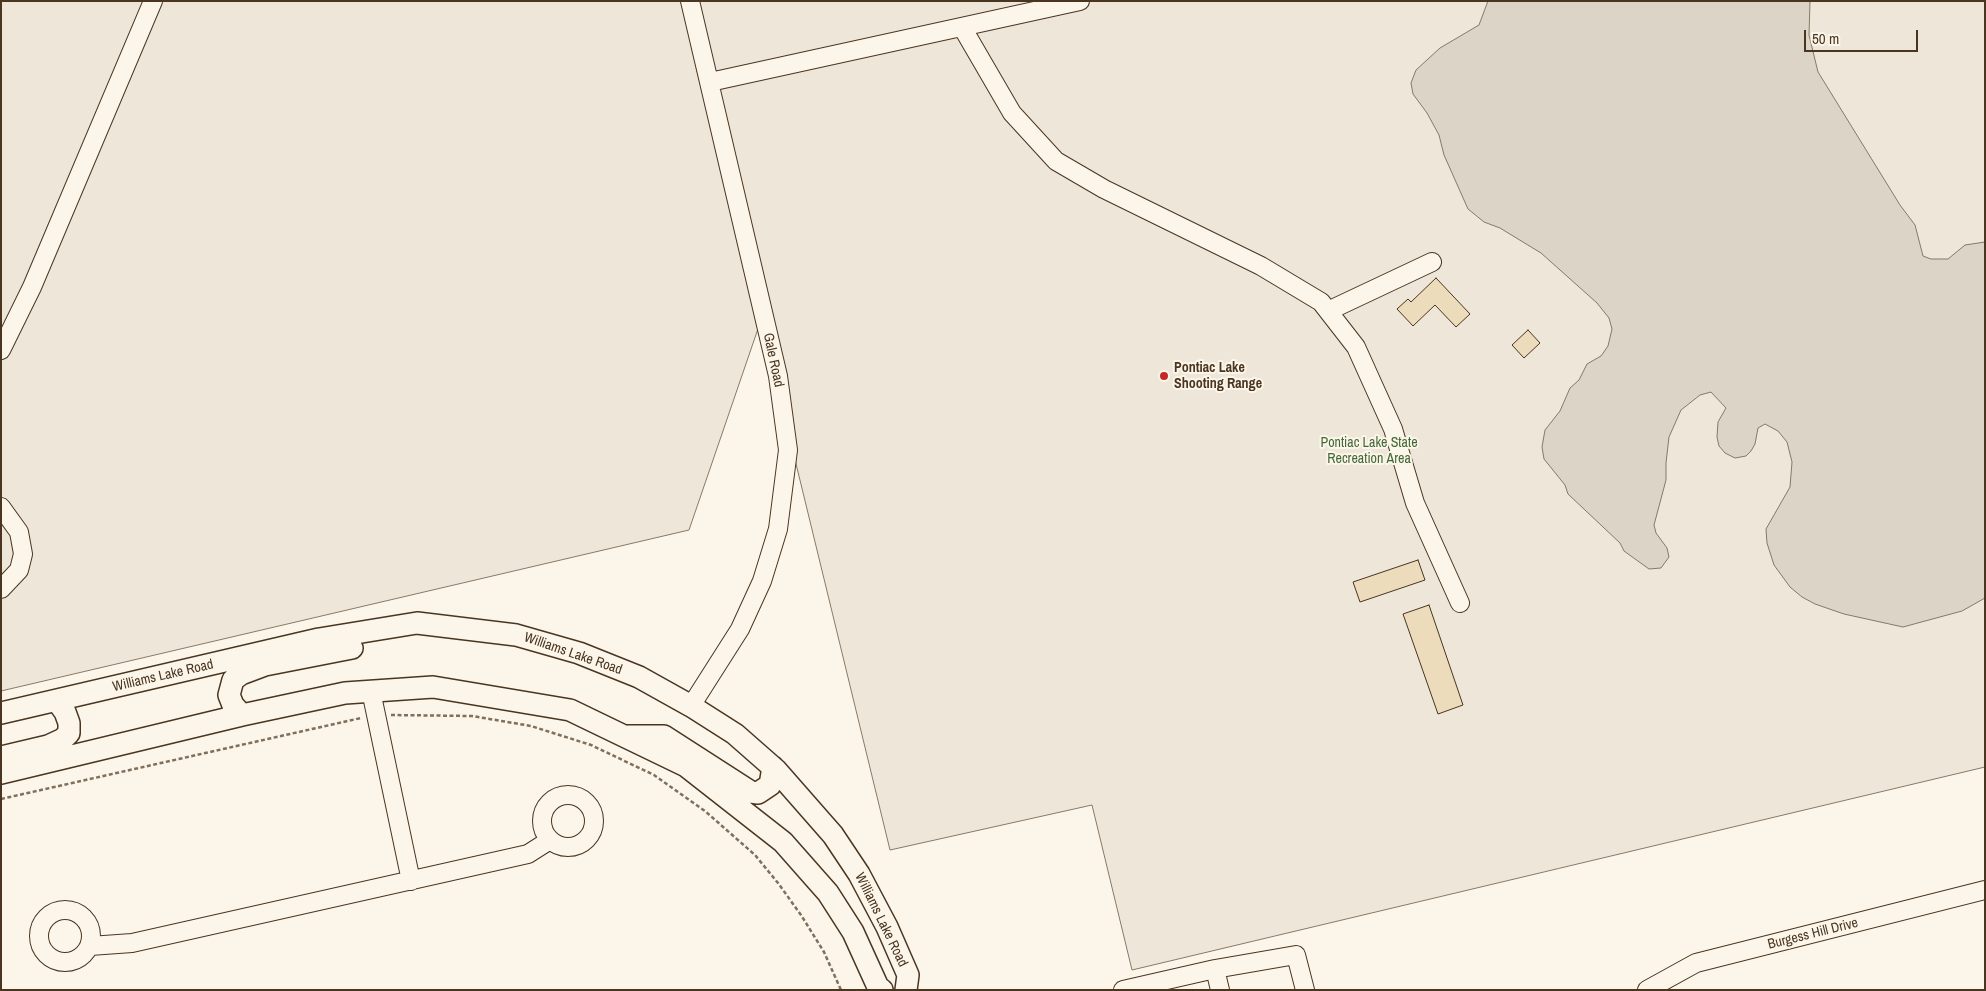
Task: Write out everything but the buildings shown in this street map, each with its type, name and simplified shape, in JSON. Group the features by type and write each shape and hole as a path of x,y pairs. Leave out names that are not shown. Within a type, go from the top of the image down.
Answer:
{"main road":[{"name":"Williams Lake Road","path":"1,713 319,639 417,622 516,635 579,653 639,677 691,706 735,734 773,767 832,835 864,884 887,927 908,975 906,990"},
{"path":"242,714 233,705 229,695 233,680 241,674 266,665 378,643 417,622"},
{"path":"1,773 242,714 345,693 433,687 570,710 694,772 782,842 833,901 854,932 878,986 882,990"},
{"path":"1,757 48,746 63,740 69,733 69,723 65,712 56,701"},
{"path":"623,736 664,736 751,792 758,793 770,785 773,767"},
{"path":"833,901 847,900 857,894 864,884"}],"street":[{"path":"1,350 36,278 153,1"},
{"name":"Gale Road","path":"690,1 778,376 788,450 778,528 762,581 740,629 691,706"},
{"path":"710,82 1080,1"},
{"path":"962,27 1012,113 1056,161 1104,189 1261,266 1321,302 1356,346 1393,429 1415,503 1460,603"},
{"path":"1328,312 1432,262"},
{"path":"1,507 19,532 23,554 19,570 1,589"},
{"path":"370,692 411,880"},
{"path":"90,946 132,943 528,854 550,840"},
{"name":"Burgess Hill Drive","path":"1647,990 1696,963 1985,890"},
{"path":"1123,990 1216,969 1296,955 1305,990"},
{"path":"1216,969 1220,990"}],"path":[{"path":"1,799 342,721 376,716 444,714 499,719 561,734 591,744 654,775 705,811 754,855 778,882 824,952 841,990"}],"green space":[{"name":"Pontiac Lake State Recreation Area","path":"1,1 1985,1 1985,767 1132,970 1092,805 890,850 761,320 689,530 1,691"}],"shaded area":[{"path":"1488,1 1810,1 1809,35 1818,72 1900,205 1915,225 1923,256 1931,259 1948,259 1965,245 1985,242 1985,598 1962,611 1903,627 1844,614 1815,604 1802,597 1790,587 1774,565 1767,543 1766,529 1790,487 1792,462 1787,442 1778,431 1765,424 1758,428 1755,444 1746,456 1735,458 1725,453 1719,446 1717,437 1718,422 1726,408 1711,392 1700,395 1681,410 1669,437 1666,480 1654,525 1656,533 1667,548 1669,557 1661,568 1649,569 1624,551 1620,543 1568,494 1565,485 1544,459 1542,447 1545,430 1560,411 1570,388 1579,380 1587,364 1601,356 1608,346 1612,329 1609,318 1597,303 1541,253 1500,228 1484,222 1468,209 1444,155 1439,135 1427,113 1413,94 1411,83 1416,70 1440,48 1479,25"}],"place":[{"name":"Pontiac Lake Shooting Range","path":"1164,376"}]}
